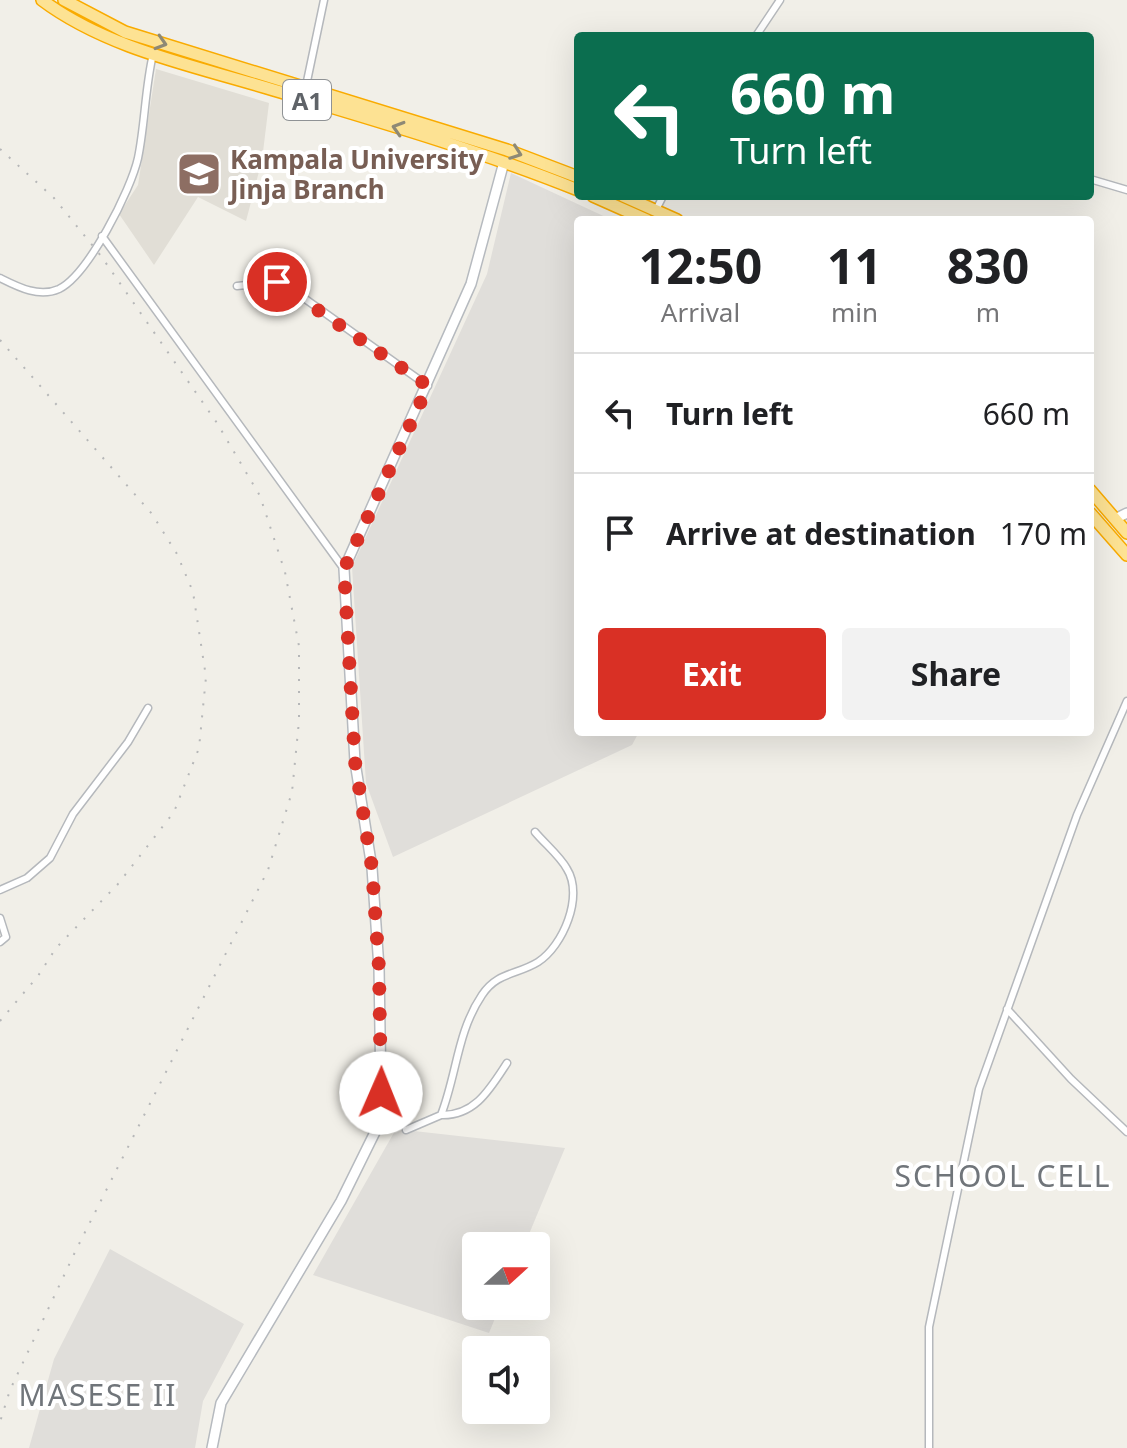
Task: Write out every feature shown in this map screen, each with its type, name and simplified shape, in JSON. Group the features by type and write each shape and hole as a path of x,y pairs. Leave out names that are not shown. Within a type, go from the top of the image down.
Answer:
{"highway":[{"name":"A1","path":"42,0 95,31 153,54 504,162 574,188"},
{"name":"A1","path":"64,0 125,32 507,150 574,175"},
{"path":"602,200 638,216"},
{"path":"632,200 669,216"},
{"path":"1094,495 1127,533"},
{"path":"1094,518 1127,555"}],"street":[{"path":"306,86 324,0"},
{"path":"759,32 780,0"},
{"path":"0,278 29,291 57,290 79,272 102,236 138,161 153,54"},
{"path":"212,1448 221,1403 341,1201 370,1147 381,1110 379,968 372,868 355,762 344,569 428,386 483,250 504,162"},
{"path":"1094,180 1127,190"},
{"path":"656,210 661,200"},
{"path":"102,236 344,569"},
{"path":"237,286 277,282 428,386"},
{"path":"1115,519 1127,513"},
{"path":"929,1448 929,1327 979,1089 1077,815 1127,701"},
{"path":"0,890 27,878 50,858 73,814 128,742 148,708"},
{"path":"441,1115 464,1025 483,994 495,978 538,963 549,954 564,932 570,911 570,877 535,832"},
{"path":"0,918 6,937 0,942"},
{"path":"1007,1009 1071,1079 1127,1132"},
{"path":"406,1130 441,1115 454,1116 474,1106 488,1092 507,1063"}],"shaded area":[{"name":"Kampala University Jinja Branch","path":"156,69 269,103 262,160 246,221 198,197 154,265 119,214 138,185"},
{"path":"511,173 603,216 574,216 574,736 637,736 632,745 393,857 366,783 352,567 487,274"},
{"path":"396,1129 565,1148 530,1232 462,1232 462,1320 494,1320 489,1333 313,1275"},
{"path":"110,1249 244,1324 203,1401 195,1448 29,1448 54,1359"}],"railway":[{"path":"0,149 54,198 101,256 217,423 260,496 285,572 299,646 299,721 292,792 268,870 76,1250 10,1390 0,1422"},
{"path":"0,340 152,514 177,554 193,592 206,677 199,748 174,812 118,884 56,948 38,976 0,1021"}],"place":[{"name":"Kampala University Jinja Branch","path":"199,174"}],"district":[{"name":"SCHOOL CELL","path":"1003,1175"},
{"name":"MASESE II","path":"98,1394"}],"route":[{"path":"277,282 428,386 343,576 355,762 372,868 379,968 381,1093"}]}
